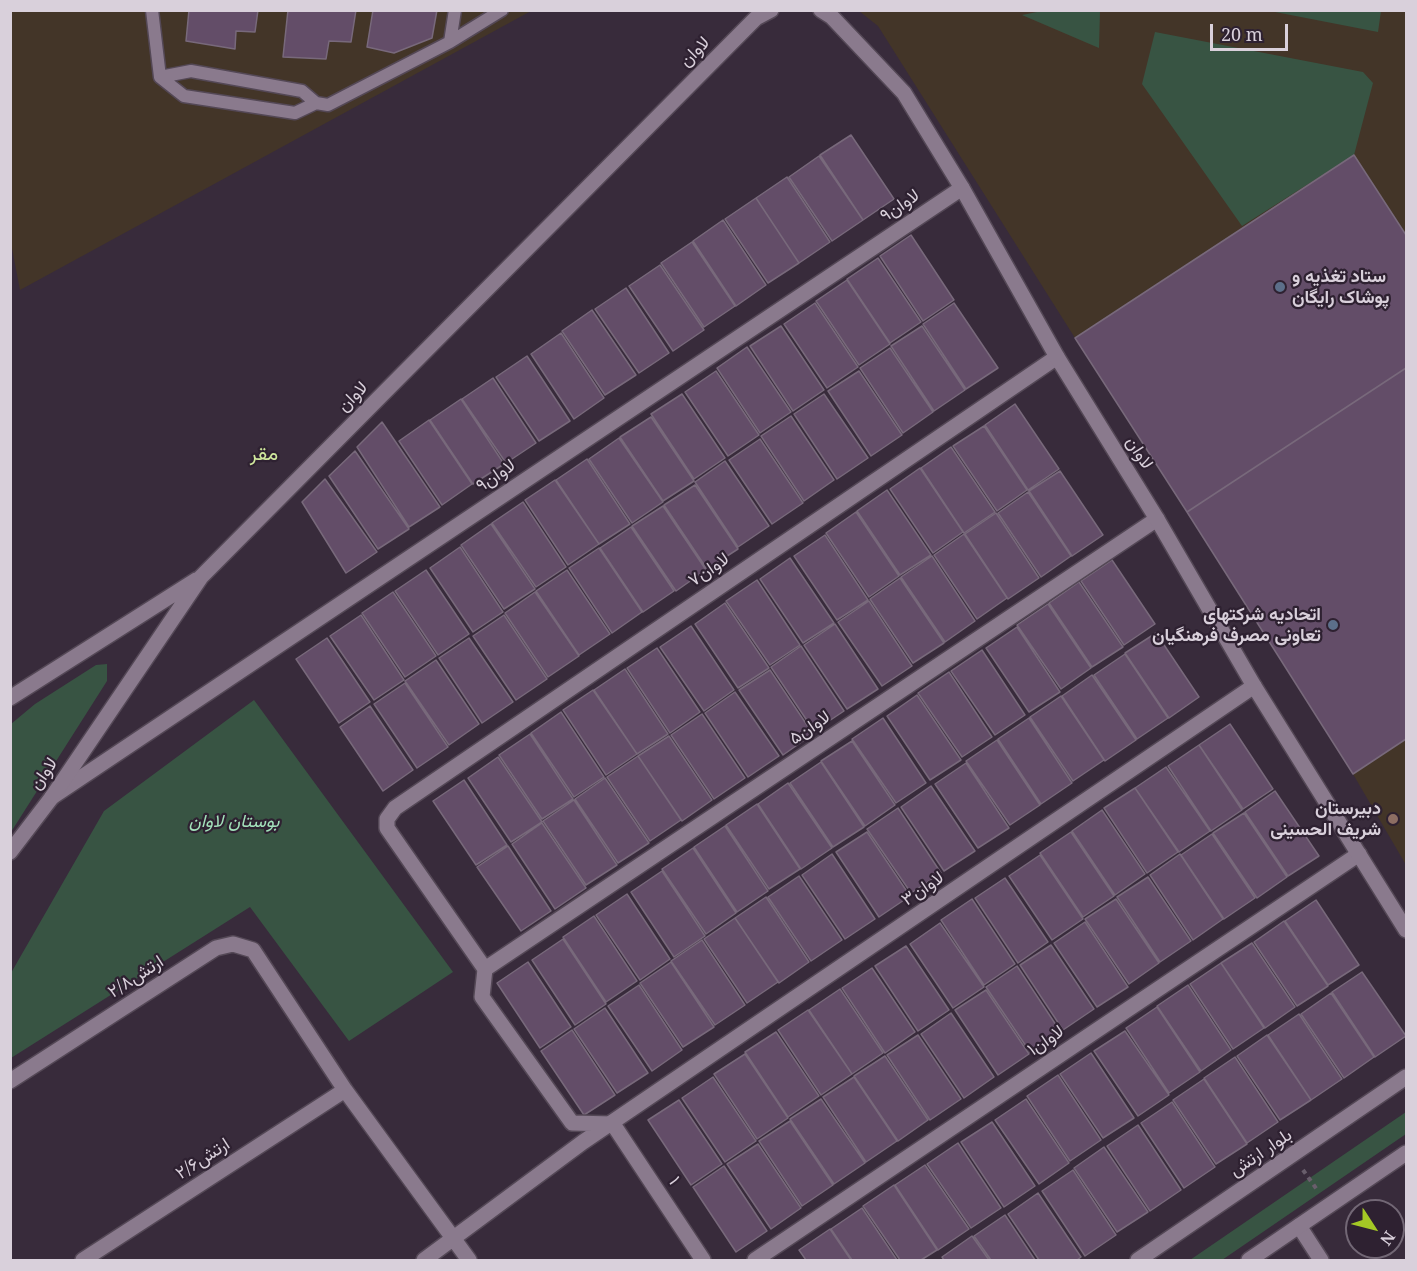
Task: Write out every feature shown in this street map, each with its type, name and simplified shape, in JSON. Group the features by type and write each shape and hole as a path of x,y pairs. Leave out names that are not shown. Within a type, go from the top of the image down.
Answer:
{"street":[{"name":"لاوان","path":"10,852 52,797 201,577 756,18 771,10"},
{"name":"لاوان","path":"821,10 832,17 904,93 962,188 1057,357 1157,519 1254,686 1407,930"},
{"name":"۹لاوان","path":"52,797 962,188"},
{"name":"۷لاوان","path":"485,969 387,828 387,819 395,808 1057,357"},
{"name":"۵لاوان","path":"485,969 1157,519"},
{"path":"10,698 201,577"},
{"name":"۳لاوان","path":"424,1260 454,1240 583,1142 613,1124 1254,686"},
{"name":"۱لاوان","path":"755,1260 1359,854"},
{"name":"۲/۸ارتش","path":"10,1081 216,948 233,944 253,950 345,1090"},
{"path":"485,969 482,997 572,1123 613,1124"},
{"name":"بلوار ارتش","path":"1138,1260 1407,1077"},
{"path":"345,1090 469,1260"},
{"name":"۲/۶ارتش","path":"83,1260 345,1090"},
{"name":"۱","path":"613,1124 703,1260"},
{"path":"1249,1260 1407,1153"},
{"path":"1299,1226 1322,1260"}],"lane":[{"path":"152,10 160,78 183,96 295,113 316,103"},
{"path":"450,42 454,10"},
{"path":"160,78 190,70 302,91 316,103 328,105 450,42 502,10"}],"path":[{"path":"1293,1155 1328,1207"}],"shaded area":[{"path":"10,11 531,11 20,290 10,238"},
{"path":"859,11 1406,11 1406,235 1354,155 1075,338 878,26"},
{"name":"دبیرستان شریف الحسینی","path":"1406,739 1406,865 1353,774"}],"green space":[{"path":"1042,11 1100,11 1099,48 1022,15"},
{"path":"1270,11 1381,11 1378,32"},
{"path":"1155,32 1363,72 1373,83 1354,155 1242,226 1142,84"},
{"path":"107,664 107,681 11,832 11,724 35,704 96,665"},
{"name":"بوستان لاوان","path":"254,700 453,972 349,1041 250,907 11,1058 11,973 104,811"},
{"path":"1406,1112 1406,1134 1222,1260 1190,1260"}],"building":[{"path":"189,10 258,10 255,32 236,31 235,49 186,41"},
{"path":"288,10 356,10 351,42 329,41 326,59 283,57"},
{"path":"373,10 437,10 432,38 394,53 367,47"},
{"path":"851,135 894,199 863,220 820,155"},
{"name":"ستاد تغذیه و پوشاک رایگان","path":"1354,155 1406,235 1406,368 1187,512 1075,338"},
{"path":"819,156 863,220 832,241 789,177"},
{"path":"787,177 830,242 799,263 756,198"},
{"path":"756,198 799,263 768,283 725,219"},
{"path":"723,220 766,285 736,306 693,241"},
{"path":"911,235 954,300 923,321 880,256"},
{"path":"692,242 735,306 704,327 661,263"},
{"path":"878,258 921,322 890,343 847,279"},
{"path":"660,265 704,330 673,351 629,286"},
{"path":"847,280 890,344 859,365 816,301"},
{"path":"626,288 669,353 639,373 595,309"},
{"path":"815,303 858,367 827,388 784,324"},
{"path":"954,303 998,368 966,389 923,324"},
{"path":"592,310 636,375 605,395 562,331"},
{"path":"781,326 824,390 793,411 750,346"},
{"path":"922,326 965,390 934,411 891,346"},
{"path":"561,333 604,398 574,419 531,354"},
{"path":"747,347 791,412 760,433 717,368"},
{"path":"890,348 933,412 903,433 860,368"},
{"path":"527,356 570,421 539,441 496,377"},
{"name":"اتحادیه شرکتهای تعاونی مصرف فرهنگیان","path":"1406,368 1406,739 1353,774 1187,512"},
{"path":"716,371 759,435 728,456 685,392"},
{"path":"859,371 902,435 871,456 828,391"},
{"path":"493,378 536,443 506,463 462,399"},
{"path":"682,394 725,458 694,479 651,414"},
{"path":"824,394 868,458 837,479 794,414"},
{"path":"461,399 504,464 473,484 430,420"},
{"path":"1015,404 1059,469 1028,490 985,425"},
{"path":"791,416 834,480 804,501 761,436"},
{"path":"651,417 694,481 663,501 620,437"},
{"path":"429,420 472,484 442,505 399,441"},
{"path":"382,422 440,507 409,527 357,447"},
{"path":"984,426 1027,490 997,511 953,446"},
{"path":"619,438 663,502 632,523 589,459"},
{"path":"760,439 803,503 772,524 729,460"},
{"path":"951,447 995,512 964,533 921,468"},
{"path":"355,451 409,529 378,549 329,476"},
{"path":"587,459 630,524 599,544 556,480"},
{"path":"725,461 769,526 738,547 695,482"},
{"path":"920,468 963,532 933,553 890,489"},
{"path":"1060,471 1103,535 1072,556 1029,491"},
{"path":"325,479 377,552 346,573 302,502"},
{"path":"555,480 599,544 568,565 525,500"},
{"path":"695,485 738,549 707,569 664,505"},
{"path":"887,490 931,555 900,575 857,511"},
{"path":"1028,492 1071,556 1041,577 998,513"},
{"path":"523,502 566,567 536,587 492,523"},
{"path":"663,506 706,570 676,591 632,526"},
{"path":"856,512 899,576 869,597 826,533"},
{"path":"996,513 1039,578 1008,599 965,534"},
{"path":"491,524 535,589 504,609 461,545"},
{"path":"631,527 674,591 643,612 600,548"},
{"path":"964,534 1007,598 977,619 934,555"},
{"path":"825,535 868,600 837,620 794,556"},
{"path":"460,547 503,612 473,632 430,568"},
{"path":"599,548 642,612 612,633 569,568"},
{"path":"932,556 975,621 945,642 901,577"},
{"path":"790,558 834,623 803,643 760,579"},
{"path":"1112,560 1155,624 1124,645 1081,581"},
{"path":"426,570 469,634 438,655 395,591"},
{"path":"567,570 610,634 579,655 536,591"},
{"path":"900,578 944,643 913,663 870,599"},
{"path":"757,580 800,645 770,665 726,601"},
{"path":"1079,582 1123,647 1092,667 1049,603"},
{"path":"393,592 436,656 405,677 362,613"},
{"path":"535,592 579,656 548,677 505,613"},
{"path":"869,601 912,666 882,686 838,622"},
{"path":"725,603 769,668 738,688 695,624"},
{"path":"1048,604 1091,668 1061,689 1017,625"},
{"path":"361,615 404,680 374,700 330,636"},
{"path":"504,615 547,679 516,700 473,636"},
{"path":"835,624 878,689 847,709 804,645"},
{"path":"691,626 734,690 704,711 660,647"},
{"path":"1017,627 1060,692 1029,712 986,648"},
{"path":"1156,633 1199,697 1169,718 1125,653"},
{"path":"327,638 370,702 339,723 296,659"},
{"path":"469,638 513,702 482,723 439,658"},
{"path":"801,646 844,711 814,731 771,667"},
{"path":"657,648 700,712 670,733 627,668"},
{"path":"982,650 1025,715 995,735 951,671"},
{"path":"1125,654 1168,718 1137,739 1094,675"},
{"path":"436,660 479,724 449,745 405,681"},
{"path":"625,669 668,734 637,754 594,690"},
{"path":"770,670 813,734 783,755 739,690"},
{"path":"949,672 992,737 962,757 918,693"},
{"path":"1092,675 1136,740 1105,761 1062,696"},
{"path":"405,683 448,747 417,768 374,704"},
{"path":"593,690 637,754 606,775 563,710"},
{"path":"735,692 779,756 748,777 705,713"},
{"path":"917,695 961,760 930,780 887,716"},
{"path":"1061,696 1104,760 1073,781 1030,717"},
{"path":"370,706 413,770 383,791 340,727"},
{"path":"561,712 604,777 574,797 531,733"},
{"path":"702,714 745,778 714,799 671,735"},
{"path":"883,718 926,783 896,803 852,739"},
{"path":"1029,718 1072,783 1041,804 998,739"},
{"path":"1230,724 1273,789 1243,809 1199,745"},
{"path":"530,734 573,799 542,819 499,755"},
{"path":"669,736 712,800 682,821 638,756"},
{"path":"997,740 1040,805 1010,825 966,761"},
{"path":"852,741 895,805 865,826 821,761"},
{"path":"1199,745 1242,810 1211,831 1168,766"},
{"path":"638,756 681,820 650,841 607,777"},
{"path":"498,757 542,822 511,842 468,778"},
{"path":"821,762 864,827 833,847 790,783"},
{"path":"966,763 1009,828 978,848 935,784"},
{"path":"1166,767 1210,831 1179,852 1135,788"},
{"path":"605,778 649,843 618,863 575,799"},
{"path":"464,780 507,845 476,865 433,801"},
{"path":"788,783 832,848 801,869 758,804"},
{"path":"931,786 975,851 944,871 901,807"},
{"path":"1135,788 1178,852 1147,873 1104,808"},
{"path":"1275,791 1319,856 1288,876 1245,812"},
{"path":"574,800 617,865 586,885 543,821"},
{"path":"757,804 800,869 769,889 726,825"},
{"path":"898,808 941,873 911,893 867,829"},
{"path":"1102,810 1145,874 1115,895 1072,831"},
{"path":"1244,813 1287,877 1257,898 1213,833"},
{"path":"542,823 586,888 555,909 512,844"},
{"path":"725,826 768,891 737,912 694,847"},
{"path":"867,832 910,896 879,917 836,852"},
{"path":"1071,832 1114,896 1083,917 1040,853"},
{"path":"1212,834 1255,898 1224,919 1181,855"},
{"path":"508,846 551,911 521,931 477,867"},
{"path":"693,848 736,913 706,934 662,869"},
{"path":"832,854 875,919 845,939 802,875"},
{"path":"1180,854 1223,919 1193,940 1150,875"},
{"path":"1040,855 1083,919 1052,940 1009,876"},
{"path":"662,871 705,936 674,957 631,892"},
{"path":"799,876 842,940 811,961 768,897"},
{"path":"1148,877 1191,941 1160,962 1117,897"},
{"path":"1005,878 1048,942 1018,963 975,898"},
{"path":"627,894 670,959 640,980 596,915"},
{"path":"766,897 809,962 779,983 735,918"},
{"path":"972,899 1015,964 984,985 941,920"},
{"path":"1116,899 1159,963 1129,984 1085,919"},
{"path":"1316,900 1359,965 1328,985 1285,921"},
{"path":"594,916 637,981 606,1002 563,937"},
{"path":"735,918 778,982 747,1003 704,939"},
{"path":"1284,921 1328,986 1297,1006 1254,942"},
{"path":"1085,922 1128,987 1097,1007 1054,943"},
{"path":"940,923 984,987 953,1008 910,944"},
{"path":"563,939 606,1004 575,1025 532,960"},
{"path":"702,940 745,1005 715,1025 671,961"},
{"path":"1252,943 1295,1007 1265,1028 1221,963"},
{"path":"1051,945 1094,1009 1063,1030 1020,965"},
{"path":"906,946 949,1010 918,1031 875,966"},
{"path":"528,962 571,1027 540,1048 497,983"},
{"path":"671,962 714,1027 683,1047 640,983"},
{"path":"1221,963 1264,1028 1233,1049 1190,984"},
{"path":"1017,966 1060,1031 1030,1052 986,987"},
{"path":"872,968 915,1032 885,1053 842,988"},
{"path":"1362,972 1406,1036 1375,1057 1332,992"},
{"path":"639,985 682,1050 652,1071 608,1006"},
{"path":"1188,985 1231,1050 1201,1071 1157,1006"},
{"path":"840,989 883,1053 852,1074 809,1010"},
{"path":"986,990 1029,1054 998,1075 955,1010"},
{"path":"1331,993 1374,1057 1344,1078 1301,1014"},
{"path":"1157,1007 1200,1072 1169,1093 1126,1028"},
{"path":"605,1008 648,1073 617,1093 574,1029"},
{"path":"808,1010 852,1074 821,1095 778,1030"},
{"path":"951,1013 994,1077 964,1098 921,1034"},
{"path":"1299,1014 1342,1079 1311,1100 1268,1035"},
{"path":"572,1030 615,1095 584,1115 541,1051"},
{"path":"1125,1031 1169,1095 1138,1116 1094,1051"},
{"path":"776,1032 819,1096 788,1117 745,1052"},
{"path":"918,1035 961,1099 930,1120 887,1055"},
{"path":"1267,1035 1311,1100 1280,1120 1237,1056"},
{"path":"1091,1053 1134,1118 1103,1138 1060,1074"},
{"path":"745,1054 788,1118 757,1139 714,1074"},
{"path":"885,1056 928,1120 898,1141 854,1076"},
{"path":"1235,1057 1278,1122 1247,1143 1204,1078"},
{"path":"1058,1075 1101,1140 1070,1161 1027,1096"},
{"path":"713,1077 756,1141 725,1162 682,1098"},
{"path":"854,1077 897,1141 866,1162 823,1097"},
{"path":"1204,1079 1247,1144 1216,1164 1173,1100"},
{"path":"821,1099 865,1163 834,1184 790,1119"},
{"path":"1026,1099 1069,1163 1039,1184 995,1120"},
{"path":"679,1100 722,1164 691,1185 648,1120"},
{"path":"1172,1102 1215,1167 1184,1188 1141,1123"},
{"path":"790,1121 833,1185 802,1206 759,1141"},
{"path":"992,1122 1035,1186 1004,1207 961,1142"},
{"path":"1138,1125 1181,1190 1150,1211 1107,1146"},
{"path":"958,1143 1001,1208 971,1228 927,1164"},
{"path":"758,1144 801,1208 771,1229 727,1164"},
{"path":"1104,1147 1148,1212 1117,1232 1074,1168"},
{"path":"925,1165 969,1229 938,1250 895,1185"},
{"path":"724,1166 767,1231 736,1252 693,1187"},
{"path":"1073,1170 1116,1235 1085,1256 1042,1191"},
{"path":"894,1185 937,1250 921,1260 900,1260 863,1206"},
{"path":"1038,1193 1081,1257 1077,1260 1039,1260 1008,1214"},
{"path":"862,1208 897,1260 852,1260 831,1229"},
{"path":"1005,1215 1035,1260 991,1260 974,1236"},
{"path":"830,1229 851,1260 806,1260 799,1250"},
{"path":"972,1236 989,1260 944,1260 942,1257"}],"place":[{"name":"ستاد تغذیه و پوشاک رایگان","path":"1280,287"},
{"name":"اتحادیه شرکتهای تعاونی مصرف فرهنگیان","path":"1333,625"},
{"name":"دبیرستان شریف الحسینی","path":"1393,819"}],"district":[{"name":"مقر","path":"264,454"}]}
